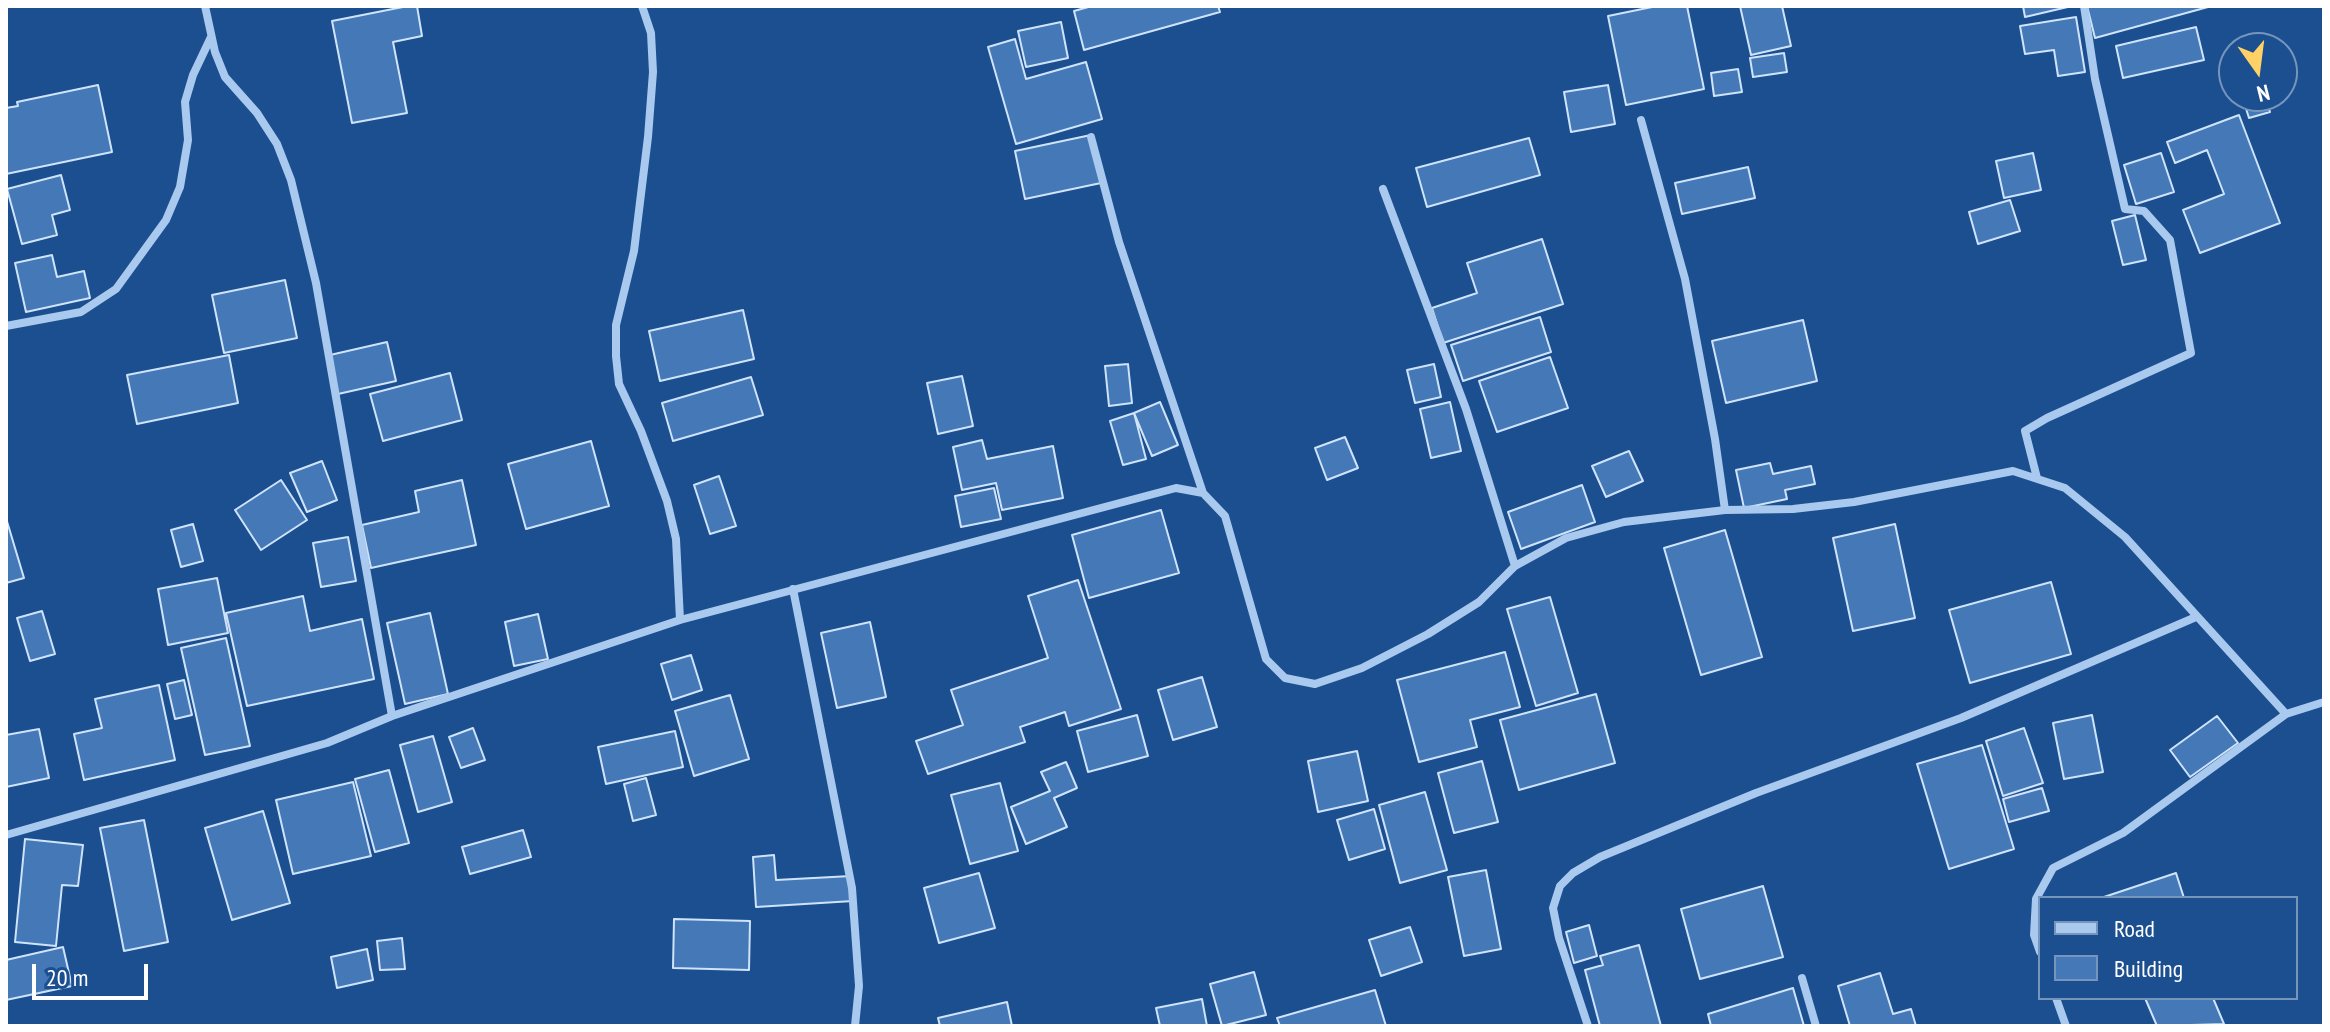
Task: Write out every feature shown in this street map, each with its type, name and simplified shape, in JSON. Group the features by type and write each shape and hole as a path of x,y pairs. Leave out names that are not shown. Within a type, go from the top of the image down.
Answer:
{"street":[{"path":"205,6 225,77 257,113 277,144 291,180 316,283 392,716"},
{"path":"642,6 651,33 653,72 634,251 616,325 616,356 619,384 641,431 670,513 676,539 680,620"},
{"path":"2037,478 2025,431 2047,418 2191,353 2170,240 2144,211 2125,209 2095,79 2084,6"},
{"path":"6,326 81,312 105,297 116,289 166,220 180,187 188,140 185,102 193,75 212,37"},
{"path":"1641,120 1685,279 1725,510"},
{"path":"1091,137 1119,242 1203,493 1225,516 1266,659 1285,678 1315,684 1362,668 1428,634 1479,602 1515,566 1566,538 1624,522 1725,510 1793,509 1854,502 2013,471 2065,488 2125,537 2286,714"},
{"path":"1383,189 1466,409 1515,566"},
{"path":"6,835 327,743 392,716 680,620 1176,488 1203,493"},
{"path":"793,589 852,888 859,986 855,1026"},
{"path":"1588,1026 1559,938 1553,908 1560,886 1573,873 1600,857 1756,793 1961,718 2196,617"},
{"path":"2038,946 2034,935 2036,899 2053,868 2123,833 2286,714 2324,702"},
{"path":"1802,978 1816,1026"},
{"path":"2057,1000 2066,1026"}],"building":[{"path":"417,6 422,36 393,42 407,113 352,123 332,21"},
{"path":"1092,6 1218,6 1220,12 1084,50 1074,11"},
{"path":"1657,6 1687,6 1704,89 1626,105 1608,16"},
{"path":"1740,6 1782,6 1791,46 1751,55"},
{"path":"2023,6 2072,6 2025,17"},
{"path":"2087,6 2208,6 2208,7 2095,38"},
{"path":"2076,17 2085,72 2058,76 2054,50 2025,54 2020,26"},
{"path":"1061,22 1068,58 1026,67 1018,31"},
{"path":"2196,27 2204,60 2123,78 2116,46"},
{"path":"1015,39 1026,79 1086,62 1102,119 1016,144 988,47"},
{"path":"1784,53 1787,72 1753,77 1750,58"},
{"path":"1738,69 1742,92 1714,96 1711,73"},
{"path":"98,85 112,152 6,174 6,108 18,106 17,102"},
{"path":"1608,85 1615,124 1571,132 1564,92"},
{"path":"2247,112 2270,112 2249,118"},
{"path":"2239,115 2280,223 2200,253 2183,210 2224,194 2207,150 2175,163 2167,142"},
{"path":"1091,135 1101,183 1025,199 1015,151"},
{"path":"1529,138 1540,175 1427,207 1416,168"},
{"path":"2033,153 2041,190 2004,198 1996,161"},
{"path":"2161,153 2174,192 2136,204 2124,165"},
{"path":"1748,167 1755,198 1682,214 1675,183"},
{"path":"61,175 70,210 52,215 57,235 22,244 7,189"},
{"path":"2010,200 2020,231 1978,244 1969,212"},
{"path":"2135,215 2146,260 2123,265 2112,221"},
{"path":"1542,239 1563,304 1443,343 1432,308 1477,293 1467,263"},
{"path":"52,255 57,277 84,271 90,298 26,312 15,263"},
{"path":"285,280 297,338 224,353 212,295"},
{"path":"743,310 754,359 660,381 649,331"},
{"path":"1540,317 1551,352 1463,381 1451,345"},
{"path":"1803,320 1817,381 1726,403 1712,341"},
{"path":"387,342 396,381 338,394 330,355"},
{"path":"229,355 238,403 137,424 127,375"},
{"path":"1550,357 1568,408 1497,432 1479,381"},
{"path":"1128,364 1132,403 1109,406 1105,366"},
{"path":"1434,364 1441,397 1415,403 1407,370"},
{"path":"450,373 462,420 383,441 370,394"},
{"path":"962,376 973,426 938,434 927,383"},
{"path":"751,377 763,415 673,441 662,403"},
{"path":"1160,402 1178,445 1152,456 1134,413"},
{"path":"1450,402 1461,451 1431,458 1420,409"},
{"path":"1134,413 1146,459 1123,465 1110,421"},
{"path":"1345,437 1358,468 1327,480 1315,448"},
{"path":"982,440 987,459 1053,446 1063,498 1002,510 996,483 962,490 953,447"},
{"path":"591,441 609,506 526,529 508,464"},
{"path":"1629,451 1643,481 1606,497 1592,466"},
{"path":"322,461 337,500 307,512 290,473"},
{"path":"1770,463 1773,474 1811,466 1815,484 1785,490 1787,499 1744,508 1736,470"},
{"path":"719,476 736,526 710,534 694,485"},
{"path":"281,480 307,520 261,550 235,510"},
{"path":"462,480 476,545 371,568 362,525 419,512 415,491"},
{"path":"1582,485 1595,522 1521,549 1508,512"},
{"path":"994,488 1001,519 961,527 955,496"},
{"path":"1161,510 1179,573 1089,598 1072,535"},
{"path":"6,518 24,578 6,583"},
{"path":"193,524 203,561 181,567 171,530"},
{"path":"1895,524 1915,618 1853,631 1833,538"},
{"path":"1725,530 1762,657 1701,675 1664,548"},
{"path":"348,537 356,581 321,587 313,543"},
{"path":"217,578 228,633 168,645 158,589"},
{"path":"1078,580 1121,709 1069,726 1065,712 1020,727 1025,742 928,774 916,741 963,725 951,690 1048,658 1028,596"},
{"path":"2051,582 2071,654 1970,683 1949,610"},
{"path":"303,596 310,631 362,619 374,679 247,706 226,613"},
{"path":"1550,597 1578,693 1536,706 1507,609"},
{"path":"42,611 55,654 30,661 17,618"},
{"path":"430,613 448,694 405,704 387,623"},
{"path":"538,614 548,659 514,666 505,622"},
{"path":"870,622 886,697 837,708 821,633"},
{"path":"226,638 250,746 205,755 181,648"},
{"path":"1505,652 1520,707 1470,720 1477,747 1419,762 1397,680"},
{"path":"691,655 702,690 672,700 661,664"},
{"path":"1202,677 1217,727 1173,740 1158,690"},
{"path":"184,680 192,715 175,719 167,684"},
{"path":"159,685 175,760 84,780 74,734 102,728 95,699"},
{"path":"1596,694 1615,763 1519,790 1500,720"},
{"path":"730,695 749,759 694,776 675,711"},
{"path":"1137,715 1148,756 1088,772 1077,731"},
{"path":"2092,715 2103,772 2064,779 2053,723"},
{"path":"2217,716 2238,743 2190,777 2170,750"},
{"path":"473,728 485,760 461,768 449,737"},
{"path":"2024,728 2043,783 2003,796 1986,741"},
{"path":"39,729 49,778 6,787 6,735"},
{"path":"675,731 683,767 606,784 598,747"},
{"path":"433,736 452,802 418,812 400,745"},
{"path":"1982,745 2014,849 1949,869 1917,764"},
{"path":"1357,751 1368,801 1318,812 1308,761"},
{"path":"1482,761 1498,822 1454,833 1438,773"},
{"path":"1066,762 1077,788 1054,798 1067,827 1026,844 1011,807 1050,791 1041,772"},
{"path":"389,770 409,843 375,852 355,779"},
{"path":"646,778 656,815 633,821 624,784"},
{"path":"353,782 371,856 293,874 276,800"},
{"path":"1000,783 1018,851 970,864 951,795"},
{"path":"2042,788 2049,811 2009,822 2003,799"},
{"path":"1425,792 1447,870 1400,883 1379,805"},
{"path":"1374,809 1385,849 1349,860 1337,820"},
{"path":"263,811 290,903 232,920 205,828"},
{"path":"144,820 168,942 124,951 100,828"},
{"path":"523,830 531,857 470,874 462,847"},
{"path":"25,839 83,845 78,886 62,885 56,946 15,942"},
{"path":"774,855 776,880 851,876 853,901 756,907 753,857"},
{"path":"1486,870 1501,949 1464,956 1448,877"},
{"path":"979,873 995,928 939,943 924,888"},
{"path":"2176,873 2183,896 2107,896"},
{"path":"1763,886 1783,957 1700,979 1681,909"},
{"path":"674,919 750,921 749,970 673,968"},
{"path":"1589,925 1597,956 1574,963 1566,932"},
{"path":"1410,927 1422,962 1381,976 1369,940"},
{"path":"402,938 405,969 380,970 377,941"},
{"path":"1639,945 1661,1026 1600,1026 1585,970 1603,965 1600,956"},
{"path":"63,947 72,986 6,1000 6,960"},
{"path":"367,949 373,980 337,988 331,957"},
{"path":"1254,972 1266,1015 1222,1026 1210,984"},
{"path":"1880,973 1893,1014 1911,1009 1916,1026 1850,1026 1838,986"},
{"path":"1793,988 1804,1026 1711,1026 1708,1014"},
{"path":"1375,990 1386,1026 1280,1026 1277,1018"},
{"path":"1202,999 1207,1026 1160,1026 1156,1008"},
{"path":"2146,1000 2214,1000 2224,1024 2157,1026"},
{"path":"1007,1002 1012,1026 940,1026 938,1018"}]}
